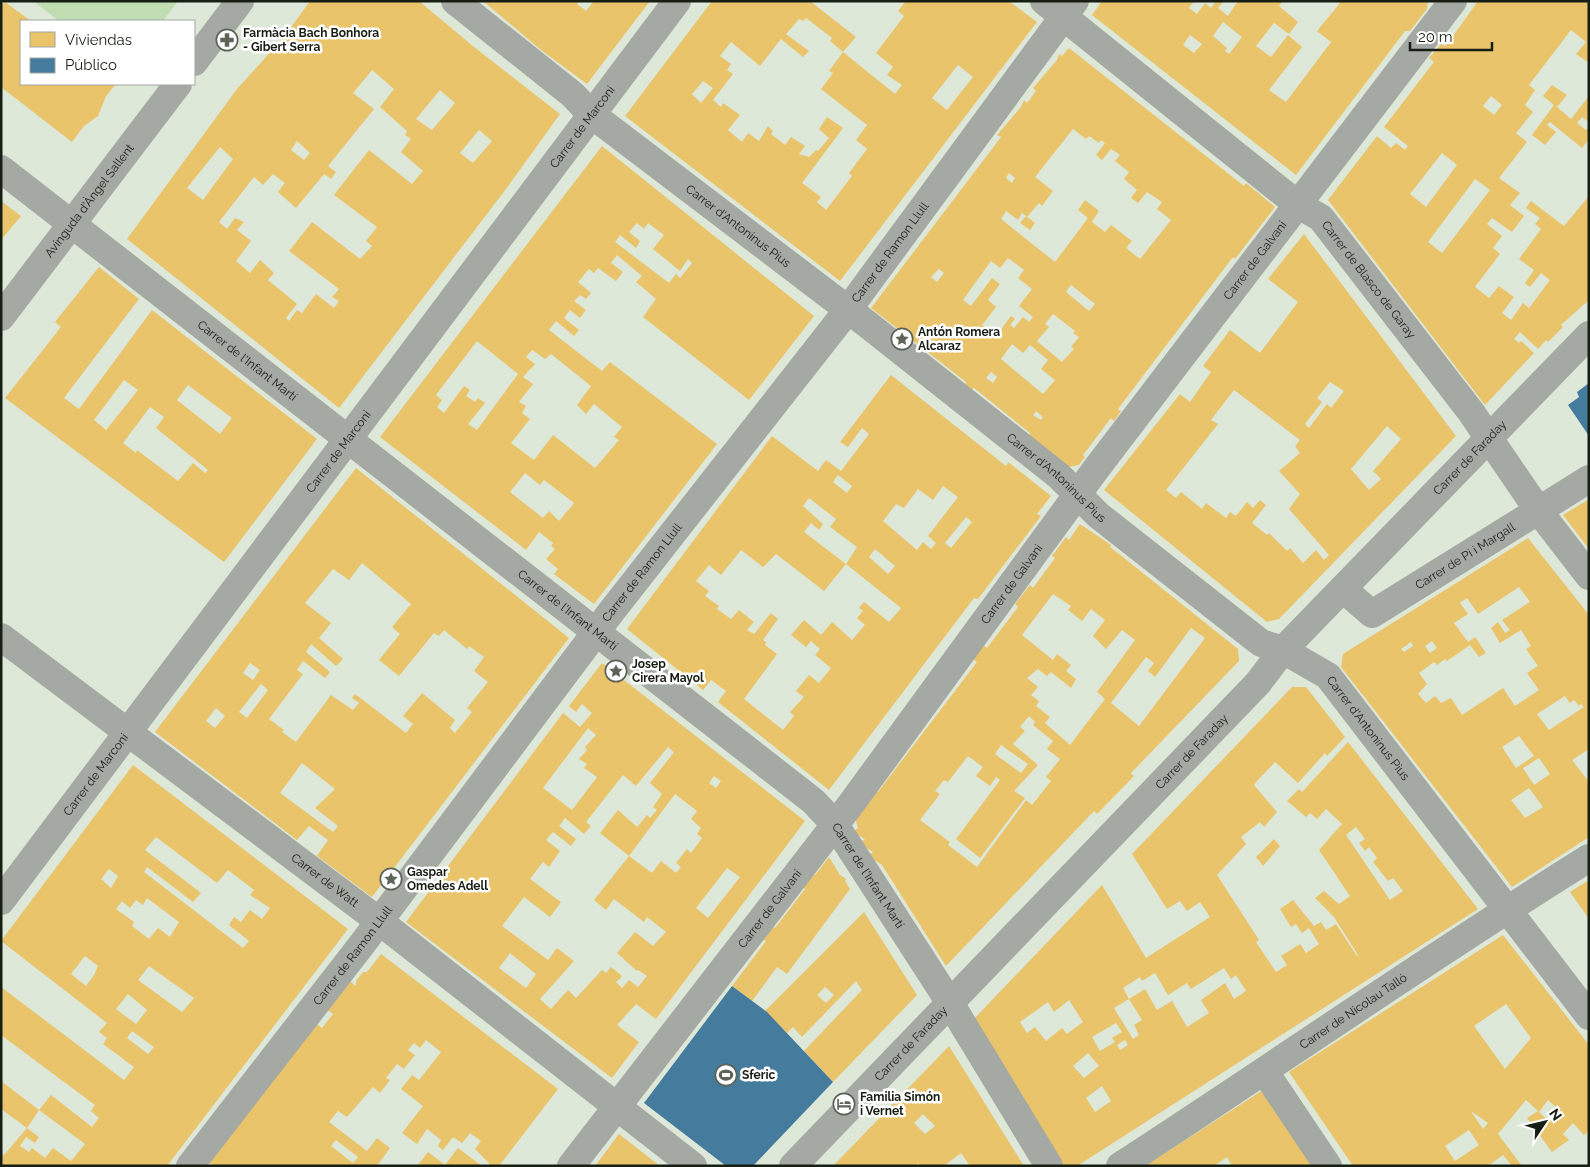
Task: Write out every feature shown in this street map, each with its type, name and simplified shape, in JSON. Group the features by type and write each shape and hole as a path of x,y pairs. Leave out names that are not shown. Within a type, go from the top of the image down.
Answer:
{"street":[{"path":"195,61 240,1"},
{"name":"Carrer d'Antoninus Pius","path":"454,1 573,95 591,114 1051,470 1098,516 1261,643 1283,650 1328,676 1508,908 1589,1016"},
{"name":"Carrer de Marconi","path":"1,901 130,732 677,1"},
{"name":"Carrer de Galvani","path":"571,1166 615,1106 834,823 1297,204 1453,1"},
{"name":"Carrer de Blasco de Garay","path":"1061,6 1297,204 1321,218 1471,412 1511,467 1538,510 1589,576"},
{"name":"Carrer de Ramon Llull","path":"190,1166 846,310 1061,6"},
{"name":"Avinguda d'Àngel Sallent","path":"1,317 177,85"},
{"name":"Carrer de l'Infant Martí","path":"1,169 349,438 812,801 834,823 950,1003 1049,1166"},
{"name":"Carrer de Faraday","path":"793,1166 1258,682 1283,650 1589,335"},
{"name":"Carrer de Pi i Margall","path":"1343,589 1372,614 1589,479"},
{"name":"Carrer de Watt","path":"1,636 379,921 693,1166"},
{"name":"Carrer de Nicolau Talló","path":"1120,1166 1508,908 1589,858"},
{"path":"1264,1072 1328,1166"}],"green space":[{"path":"33,1 178,1 164,20 58,20"}],"building: Viviendas":[{"path":"310,1 419,1 560,114 506,189 339,408 127,239 237,89 284,37","holes":["372,70 394,89 380,107 407,131 405,135 411,139 401,152 423,171 412,184 369,150 334,195 377,227 366,241 372,246 360,259 312,222 289,251 339,289 332,297 339,301 334,308 316,294 302,313 297,310 289,321 286,318 297,304 268,280 274,273 260,260 250,273 236,261 251,241 237,230 244,222 235,218 227,229 219,222 254,177 263,185 273,174 285,183 278,192 296,208 324,174 331,179 336,172 328,166 374,109 353,93","440,90 455,103 432,130 416,119","479,130 492,141 473,163 460,153","297,141 310,153 304,160 291,150","220,147 233,159 203,200 187,188"]},
{"path":"483,1 579,1 577,4 586,11 594,1 650,1 587,84 541,50"},
{"path":"712,1 810,1 856,37 843,52 895,94 902,85 887,75 893,67 876,53 904,16 898,11 906,1 1009,1 1037,22 840,281 625,116","holes":["806,18 832,38 830,41 843,52 829,71 833,73 821,89 867,125 856,140 867,149 849,173 852,176 826,210 817,202 821,197 802,183 843,128 827,117 819,129 829,138 818,151 816,150 809,157 799,154 805,146 791,137 785,145 771,134 773,131 768,126 759,141 748,133 742,142 728,130 740,115 723,103 721,107 713,100 733,74 727,70 731,64 720,56 731,42 760,66 781,39 803,57 809,51 786,34 799,19 803,21","958,65 973,77 947,110 932,98","703,81 713,88 701,103 692,94"]},
{"path":"1102,1 1194,1 1189,8 1197,14 1205,3 1211,8 1216,1 1224,1 1218,8 1228,16 1238,1 1283,1 1279,6 1298,22 1289,34 1274,23 1256,46 1271,57 1288,35 1302,47 1269,90 1286,102 1331,42 1317,31 1340,3 1337,1 1428,1 1427,9 1410,31 1405,31 1296,175 1092,15","holes":["1223,22 1242,37 1229,54 1225,51 1227,48 1213,36","1190,35 1202,44 1194,53 1183,45"]},
{"path":"1478,1 1589,1 1589,63 1576,54 1586,42 1571,30 1529,85 1535,90 1525,105 1533,112 1516,133 1527,142 1499,178 1520,193 1510,205 1524,216 1512,232 1492,218 1487,224 1502,236 1493,248 1500,254 1475,287 1489,298 1499,286 1514,297 1502,313 1511,320 1523,303 1529,308 1550,280 1541,273 1530,287 1525,283 1534,270 1519,259 1541,229 1535,224 1540,218 1526,208 1531,201 1564,226 1589,196 1589,300 1561,325 1563,327 1548,342 1546,340 1538,349 1520,332 1514,339 1519,343 1521,341 1534,353 1485,405 1328,200 1377,136 1391,148 1396,143 1405,150 1408,146 1384,127 1434,62 1429,58 1441,44 1445,46","holes":["1491,96 1502,105 1494,115 1483,106","1442,153 1457,165 1426,207 1410,194","1475,179 1490,190 1442,253 1428,242"]},
{"path":"5,2 30,20 20,20 20,85 115,85 106,96 98,116 84,126 72,142 1,87 1,6"},
{"path":"1069,48 1244,186 1246,183 1275,207 1235,259 1233,257 1118,409 1121,411 1114,421 1111,418 1083,455 1085,457 1079,465 1068,467 1029,436 1030,433 974,388 971,390 966,385 966,382 871,308 1001,137 997,135 1021,107 1024,100 1027,103 1036,91 1033,88 1057,60 1059,54 1062,56","holes":["1073,129 1086,139 1089,136 1099,143 1101,140 1105,143 1096,155 1102,160 1111,149 1120,155 1115,161 1129,172 1124,179 1137,190 1131,198 1138,203 1147,192 1162,202 1157,209 1171,220 1140,259 1126,248 1132,241 1111,225 1105,232 1092,222 1099,211 1085,200 1078,210 1088,218 1055,262 1001,219 1006,211 1018,220 1022,213 1026,216 1020,223 1030,230 1035,223 1027,217 1039,203 1042,206 1053,191 1035,177","1009,173 1015,178 1012,183 1006,178","1008,258 1024,270 1018,278 1032,289 1019,306 1033,317 1029,322 1023,317 1014,328 1010,325 1015,319 1011,316 996,336 982,325 996,307 988,300 1000,284 992,278 971,306 963,300 991,261 1000,268","939,269 944,273 937,282 931,277","1071,285 1095,304 1089,311 1066,292","1053,314 1075,331 1073,333 1079,337 1071,347 1074,349 1062,362 1037,341 1049,327 1045,324","1012,344 1023,353 1030,345 1048,360 1041,369 1055,380 1043,394 1001,359","991,372 997,377 993,383 986,378","1036,411 1043,417 1041,420 1033,415"]},
{"path":"1552,85 1567,95 1557,107 1571,119 1589,96 1589,122 1582,117 1577,123 1586,130 1589,127 1589,139 1582,148 1550,122 1547,125 1556,132 1545,145 1532,135 1554,105 1543,96"},
{"path":"602,146 814,316 749,400 643,317 656,299 636,282 642,276 617,255 611,263 623,272 616,281 598,268 594,273 589,269 578,282 591,293 586,299 580,295 574,301 586,310 580,318 570,310 564,318 579,330 574,336 556,321 549,330 602,371 610,362 717,444 594,604 554,574 558,569 546,559 555,549 551,546 553,543 539,532 526,550 380,437","holes":["637,223 644,229 648,223 664,235 653,249 680,271 688,259 692,263 680,278 676,274 669,283 615,242 620,235 636,248 640,241 629,232","477,341 518,374 477,430 468,424 485,403 478,398 475,402 466,396 470,390 464,386 444,413 437,407 442,400 436,395","532,350 545,359 551,354 591,386 577,405 586,414 594,404 622,427 614,437 619,440 595,468 553,435 534,460 511,443 530,419 522,413 526,406 519,402 533,384 523,377 535,364 526,357","525,473 540,485 544,480 574,503 559,521 549,511 543,518 510,492"]},
{"path":"1,201 21,216 1,240"},
{"path":"1304,234 1456,436 1279,619 1267,622 1104,490 1180,394 1190,402 1211,372 1203,366 1230,330 1260,353 1298,302 1268,279","holes":["1330,382 1344,391 1331,408 1327,404 1309,428 1305,424 1322,402 1317,398","1234,390 1300,440 1295,446 1300,453 1279,471 1300,494 1289,509 1329,555 1324,560 1316,550 1303,563 1290,548 1287,551 1269,533 1267,535 1252,523 1266,505 1260,500 1253,508 1247,502 1236,516 1230,512 1226,518 1206,503 1202,509 1181,492 1176,498 1166,490 1218,424 1211,420","1387,426 1401,439 1373,471 1381,479 1369,490 1351,469"]},
{"path":"99,267 139,299 64,398 79,409 152,310 317,439 224,562 5,398 61,327 55,322","holes":["124,380 138,390 106,430 94,420","188,385 232,418 220,434 177,400","150,407 164,417 156,428 208,470 205,473 193,463 178,481 137,450 136,453 123,443"]},
{"path":"891,375 1006,466 1008,462 1051,496 1037,514 1041,516 978,599 974,598 829,790 718,702 726,691 711,680 703,690 627,629 772,436 818,471 826,460 841,471 869,434 862,428 848,447 840,442","holes":["838,475 852,486 847,493 833,482","943,486 958,497 928,536 936,543 931,549 923,542 917,550 883,521 896,504 904,508 918,489 933,500","809,498 836,519 830,527 857,547 846,564 804,532 811,523 819,530 823,524 803,506","966,517 972,522 951,548 945,543","875,549 895,566 888,574 869,557","741,550 763,567 776,554 824,591 846,564 901,608 889,622 864,602 859,608 863,611 857,618 865,625 852,640 832,622 821,635 804,620 791,635 806,647 811,641 820,649 815,655 831,668 819,683 809,675 796,691 804,697 790,712 794,716 783,730 744,699 777,654 765,645 766,642 763,640 778,619 771,613 754,634 747,630 754,622 739,610 731,619 717,609 719,606 705,596 709,591 696,581 709,565 721,575"]},
{"path":"356,468 569,638 372,897 317,856 328,840 309,826 297,840 155,732","holes":["362,563 411,604 392,627 400,634 379,660 399,676 434,633 439,636 444,630 467,649 469,646 484,657 474,671 488,682 467,708 472,712 455,733 450,728 455,720 422,693 403,716 413,724 406,733 355,694 352,698 359,703 353,710 331,695 296,742 269,719 303,674 297,670 303,661 325,678 330,672 306,652 311,644 336,666 343,659 319,638 331,623 305,603 333,569 349,580","250,663 260,670 253,680 243,673","261,684 268,690 247,718 239,712","216,708 225,716 215,728 206,721","302,763 335,789 315,808 338,826 333,832 280,793"]},
{"path":"1589,499 1589,549 1563,515"},
{"path":"1080,524 1111,545 1110,547 1238,649 1239,661 1132,772 1131,774 1134,776 1097,814 1094,811 946,966 882,865 868,856 873,852 859,843 865,839 852,832 858,828 853,818 875,789 878,792 977,662 973,659 984,645 987,648 1018,607 1015,604 1030,585 1033,588 1055,558 1052,556 1066,537 1069,540","holes":["1053,594 1071,606 1068,610 1082,621 1091,609 1105,620 1093,636 1106,649 1122,630 1135,640 1097,692 1105,699 1070,745 1045,723 1050,717 1036,706 1039,701 1031,695 1038,687 1027,678 1038,669 1047,676 1051,672 1071,688 1076,679 1066,671 1071,665 1057,654 1053,660 1022,635","1191,628 1205,638 1139,726 1111,703 1146,657 1154,663 1148,671 1155,677","1029,716 1035,722 1033,725 1053,741 1047,749 1060,759 1046,777 1051,781 1032,805 1026,800 977,867 948,845 950,842 920,820 940,794 935,791 944,780 948,782 968,756 983,767 976,776 990,786 996,777 1000,780 956,839 980,858 1025,798 1014,791 1038,765 1013,744 1025,731 1020,727","1001,745 1028,764 1021,773 995,754"]},
{"path":"1528,538 1589,615 1589,749 1572,760 1589,782 1589,837 1512,887 1341,667 1343,654","holes":["1519,587 1530,602 1502,620 1510,630 1505,633 1498,622 1491,628 1500,643 1521,630 1531,646 1526,649 1538,666 1527,673 1539,690 1515,706 1503,688 1462,715 1451,698 1441,703 1435,696 1426,703 1418,694 1427,684 1419,673 1434,662 1437,665 1445,659 1447,661 1470,645 1479,657 1486,653 1475,637 1468,642 1454,623 1468,614 1460,603 1467,598 1478,614","1432,641 1437,648 1430,653 1425,646","1411,642 1413,646 1404,652 1401,649","1565,696 1570,703 1574,700 1579,706 1581,704 1584,707 1549,730 1537,714","1519,736 1534,756 1516,768 1502,747","1539,758 1550,774 1534,785 1523,768","1529,788 1543,807 1525,818 1511,800"]},
{"path":"602,663 805,821 656,1019 636,1004 617,1025 639,1042 612,1078 406,922 563,713 580,727 592,713 582,704 576,712 569,706","holes":["588,728 596,735 585,747 587,750 579,759 587,764 584,768 597,777 572,810 543,788","668,747 674,752 650,783 662,794 653,807 657,810 650,818 647,815 637,827 618,810 600,833 629,856 594,900 606,910 614,899 644,922 647,917 666,932 653,946 635,932 617,953 637,971 647,976 638,987 629,980 622,988 616,982 622,976 611,967 606,973 602,970 576,998 568,990 551,1009 540,999 574,961 557,948 548,960 502,926 524,897 550,917 561,902 530,879 543,862 549,867 560,851 546,840 553,832 571,846 576,839 559,826 565,818 584,834 591,826 586,822 623,775 636,786","714,776 721,781 716,788 709,783","675,794 697,811 691,819 701,828 697,834 702,838 691,853 687,849 676,863 681,867 676,873 661,861 652,873 629,856","727,868 740,877 708,918 696,908","510,953 536,974 526,988 499,968"]},
{"path":"1292,687 1306,687 1345,737 1327,756 1325,753 1298,783 1275,762 1257,781 1254,785 1277,812 1264,827 1260,822 1241,837 1246,844 1217,875 1259,940 1256,942 1276,972 1287,965 1281,956 1300,944 1306,953 1319,944 1309,928 1302,933 1296,924 1291,927 1280,909 1293,900 1314,926 1321,922 1326,930 1336,924 1358,955 1334,917 1315,898 1324,891 1339,904 1350,896 1319,850 1342,824 1326,809 1317,819 1310,813 1306,817 1287,801 1299,789 1302,792 1348,742 1478,909 1077,1166 1062,1166 970,1023 1102,885 1146,958 1210,917 1200,902 1187,911 1180,901 1167,909 1132,854","holes":["1356,827 1365,839 1359,843 1365,851 1369,847 1377,858 1373,862 1388,881 1393,878 1403,891 1390,900 1346,835","1224,968 1231,979 1236,975 1246,991 1234,999 1225,983 1201,1000 1209,1013 1187,1027 1172,1001 1157,1010 1145,989 1129,999 1123,988 1140,977 1142,981 1155,973 1168,995 1187,983 1191,989","1129,999 1142,1020 1134,1025 1139,1035 1133,1039 1114,1008","1069,1000 1083,1022 1067,1034 1062,1028 1046,1041 1035,1027 1027,1033 1020,1022 1048,1002 1054,1012","1116,1023 1122,1032 1112,1038 1115,1042 1100,1051 1092,1037","1125,1040 1128,1045 1120,1050 1117,1045","1088,1053 1099,1066 1084,1078 1073,1066","1102,1086 1111,1101 1095,1112 1086,1098"]},
{"path":"133,765 348,929 167,1166 1,1166 1,1153 4,1155 27,1128 39,1137 35,1143 26,1137 20,1146 29,1152 32,1148 45,1158 53,1148 71,1161 85,1144 39,1110 51,1095 92,1127 99,1118 91,1111 95,1105 1,1035 1,987 124,1080 134,1067 103,1044 107,1038 99,1032 107,1023 1,941","holes":["156,837 217,883 228,870 254,890 250,895 270,908 262,919 250,910 241,922 234,917 229,925 249,941 243,948 144,872 147,867 193,902 201,893 145,850","109,869 118,876 111,888 101,879","147,898 179,922 170,937 158,928 149,939 132,926 134,922 116,909 122,901 130,908 136,900 143,905","85,956 98,966 86,986 71,974","149,966 194,998 182,1012 138,980","128,994 147,1010 136,1024 116,1009","132,1031 154,1047 148,1054 127,1038"]},
{"path":"1274,839 1280,846 1263,866 1256,857"},
{"path":"829,857 840,875 846,879 845,881 850,889 787,974 777,967 752,1001 732,986 766,941 762,939 772,926 775,928 805,889 802,886 812,873 815,875"},
{"path":"1589,880 1589,919 1570,892"},
{"path":"864,912 917,995 833,1082 804,1051 862,990 856,981 802,1037 793,1027 787,1033 765,1011","holes":["825,987 834,995 826,1003 817,995"]},
{"path":"1503,935 1589,1045 1589,1131 1584,1135 1573,1123 1563,1134 1569,1140 1552,1152 1527,1118 1538,1111 1526,1100 1498,1134 1522,1166 1512,1166 1503,1155 1488,1166 1353,1166 1289,1072","holes":["1506,1004 1531,1038 1505,1069 1474,1026","1548,1100 1560,1111 1550,1122 1539,1112","1471,1111 1488,1123 1483,1129","1469,1130 1479,1145 1455,1161 1445,1146"]},
{"path":"381,954 558,1089 499,1166 488,1166 490,1164 475,1149 481,1141 470,1133 462,1143 453,1137 443,1150 438,1146 441,1140 427,1129 417,1144 402,1133 423,1106 401,1089 412,1075 419,1080 441,1052 426,1040 420,1048 414,1043 408,1050 415,1055 404,1069 397,1064 386,1078 390,1080 380,1093 373,1087 347,1117 338,1111 329,1122 367,1151 377,1138 390,1148 377,1166 214,1166 208,1162 314,1022 322,1028 333,1014 325,1008 347,979 356,986 356,981 363,972 367,972","holes":["336,1140 358,1157 353,1163 331,1146"]},
{"path":"949,1046 1024,1166 970,1166 961,1153 944,1166 920,1166 918,1163 915,1166 833,1166","holes":["923,1114 935,1126 925,1134 914,1123"]},
{"path":"1,1081 39,1110 27,1128 1,1109"},
{"path":"1263,1090 1314,1166 1232,1166 1227,1157 1214,1166 1145,1166"},
{"path":"619,1134 660,1166 595,1166"},
{"path":"458,1148 482,1166 417,1166 428,1152 445,1165"}],"building: Público":[{"path":"1589,383 1589,436 1568,405 1579,397 1577,392"},
{"path":"732,986 767,1012 833,1082 753,1166 726,1166 644,1103"}],"place":[{"name":"Farmàcia Bach Bonhora - Gibert Serra","path":"227,40"},
{"name":"Antón Romera Alcaraz","path":"902,339"},
{"name":"Josep Cirera Mayol","path":"616,671"},
{"name":"Gaspar Omedes Adell","path":"391,879"},
{"name":"Sferic","path":"726,1075"},
{"name":"Familia Simón i Vernet","path":"844,1104"}]}
